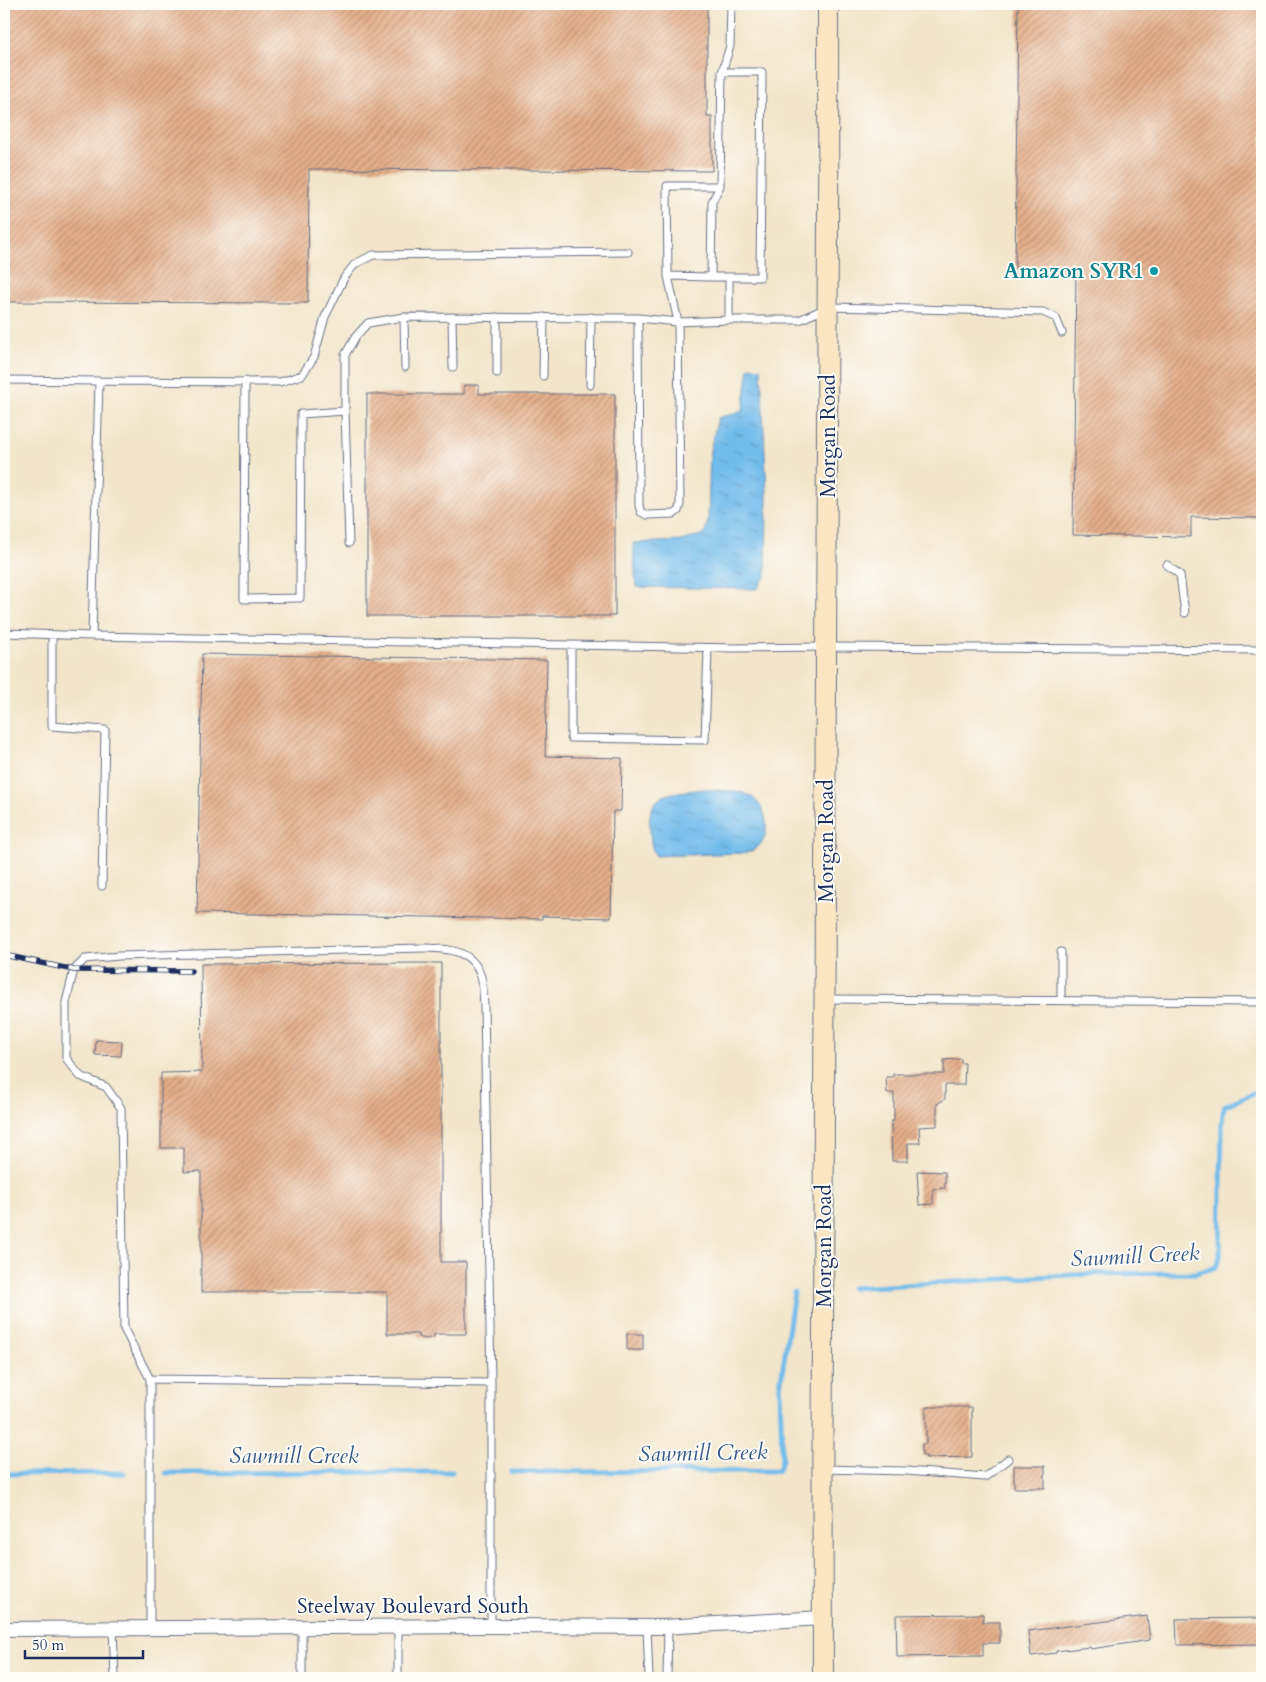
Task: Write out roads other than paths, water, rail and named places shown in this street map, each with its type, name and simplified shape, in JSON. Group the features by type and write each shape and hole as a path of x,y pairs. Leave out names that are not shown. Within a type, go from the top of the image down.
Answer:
{"street":[{"name":"Morgan Road","path":"824,1678 823,1469 829,307 828,4"},
{"name":"Steelway Boulevard South","path":"4,1628 668,1627 823,1618"}],"lane":[{"path":"711,277 712,202 720,186 722,72 730,46 731,4"},
{"path":"668,276 760,276 762,72 722,72"},
{"path":"638,318 639,506 641,512 647,515 674,514 678,511 680,505 678,322 668,276 667,186 720,186"},
{"path":"4,380 280,382 302,375 314,357 325,317 344,278 355,264 373,255 628,252"},
{"path":"728,320 729,277"},
{"path":"349,543 345,355 356,336 368,323 404,317 591,317 638,318 678,322 799,320 829,307 1043,312 1056,318 1062,333"},
{"path":"404,317 405,367"},
{"path":"452,317 453,367"},
{"path":"497,317 497,373"},
{"path":"543,376 544,317"},
{"path":"590,385 591,317"},
{"path":"92,636 99,381"},
{"path":"245,381 244,599 300,598 301,414 345,411"},
{"path":"1167,564 1180,575 1185,613"},
{"path":"4,633 708,648 827,646 958,649 1262,650"},
{"path":"52,635 52,726 105,730 102,886"},
{"path":"571,646 571,738 705,740 708,648"},
{"path":"150,1628 150,1379 124,1329 121,1108 106,1087 80,1076 66,1058 66,1002 74,970 85,960 120,956 424,948 451,950 472,960 481,975 484,1005 491,1383 491,1626"},
{"path":"1061,952 1061,1000"},
{"path":"825,999 1262,1002"},
{"path":"150,1379 491,1383"},
{"path":"823,1469 985,1477 1008,1459"},
{"path":"398,1626 398,1678"},
{"path":"302,1627 302,1678"},
{"path":"647,1627 649,1678"},
{"path":"667,1678 668,1627"},
{"path":"113,1628 115,1678"}],"water":[{"path":"749,367 761,368 767,495 766,576 757,589 636,587 633,543 681,541 705,534 708,520 710,450 718,418 743,411"},
{"path":"704,789 740,792 750,796 757,802 765,818 766,828 761,844 754,850 745,853 655,856 650,835 650,816 653,806 658,800 673,793"}],"waterway":[{"name":"Sawmill Creek","path":"852,1288 1087,1274 1196,1273 1216,1267 1220,1258 1222,1122 1224,1106 1262,1089"},
{"name":"Sawmill Creek","path":"511,1472 777,1471 782,1459 780,1387 794,1292"},
{"name":"Sawmill Creek","path":"166,1473 452,1472"},
{"name":"Sawmill Creek","path":"4,1474 124,1473"}],"railway":[{"path":"4,955 74,970 191,971"}],"place":[{"name":"Amazon SYR1","path":"1154,271"}]}
